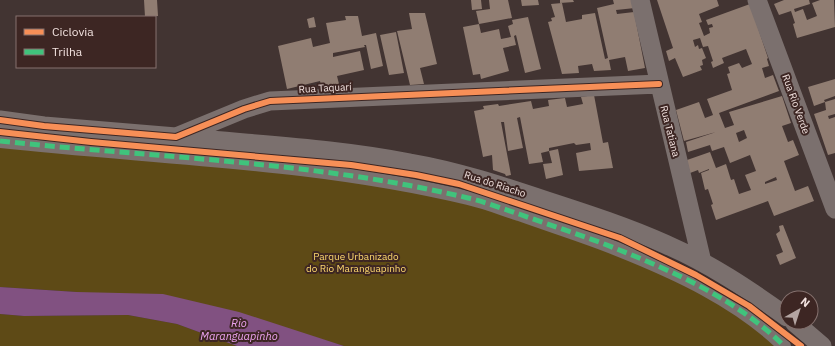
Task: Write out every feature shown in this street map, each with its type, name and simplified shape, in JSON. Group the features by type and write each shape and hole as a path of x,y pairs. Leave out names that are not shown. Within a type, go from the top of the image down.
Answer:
{"street":[{"name":"Rua Tatiana","path":"640,0 658,84 702,262"},
{"name":"Rua Rio Verde","path":"757,0 835,209"},
{"name":"Rua Taquarí","path":"0,120 44,126 176,137 244,109 270,101 658,84"},
{"name":"Rua do Riacho","path":"176,137 350,154 409,162 454,171 616,224 665,244 702,262 752,292 779,311"},
{"path":"0,141 83,150 262,164 340,173 401,183 471,198 588,238 646,260 708,292 742,312 784,346"},
{"path":"803,330 822,346"}],"green space":[{"name":"Parque Urbanizado do Rio Maranguapinho","path":"0,141 155,155 471,198 708,292 784,346 344,346 294,331 77,292 0,287"},
{"path":"0,314 24,316 128,315 177,324 237,346 0,346"}],"water":[{"name":"Rio Maranguapinho","path":"0,287 77,292 163,294 239,312 344,346 237,346 177,324 128,315 24,316 0,314"}],"building":[{"path":"144,0 157,0 158,16 145,16"},
{"path":"471,0 481,0 482,9 472,10"},
{"path":"489,0 508,0 512,18 479,24 476,11 490,9"},
{"path":"521,0 538,0 539,5 522,6"},
{"path":"560,0 573,0 574,2 560,3"},
{"path":"613,0 633,0 635,8 616,10 617,14 634,12 645,68 628,71 625,57 609,60 611,70 594,71 592,64 578,66 579,73 562,74 548,22 552,21 551,18 555,17 551,4 562,3 566,22 582,19 582,15 595,13 605,59 608,58 597,8 614,4"},
{"path":"657,0 717,0 719,6 699,14 702,22 699,23 704,36 710,33 709,28 713,27 712,24 708,25 706,20 750,4 768,58 769,66 762,68 765,78 773,75 779,91 719,113 725,128 734,125 729,112 782,96 791,123 782,126 788,142 793,140 799,155 784,161 795,191 808,186 814,201 774,216 768,201 716,220 711,205 713,204 708,189 705,190 701,173 709,169 699,173 698,170 690,173 687,160 710,152 716,168 726,164 731,180 734,179 739,194 751,190 745,175 756,171 750,155 730,163 724,147 712,151 710,145 688,152 686,142 716,132 684,141 676,110 699,102 705,118 713,115 707,99 732,90 727,74 730,73 728,67 739,63 742,68 752,64 746,49 722,58 724,63 713,68 711,62 713,61 708,46 703,47 700,38 693,40 695,47 698,45 699,49 702,48 706,58 702,60 703,65 700,66 702,70 683,77 675,58 669,61 666,51 673,48","holes":["744,130 747,138 739,142 736,133","776,177 777,180 765,184 765,182"]},
{"path":"784,0 809,0 810,4 794,9 795,12 803,9 807,20 817,16 812,3 820,0 834,0 835,27 797,38 793,24 795,23 791,11 779,15 774,4"},
{"path":"409,13 425,13 437,64 420,68 424,84 410,85 397,31 412,29"},
{"path":"345,16 358,16 362,36 376,33 383,66 371,69 366,45 364,45 365,47 333,53 333,57 360,51 364,70 337,76 340,88 322,90 320,81 287,89 278,46 311,38 313,47 330,43 326,23 346,20"},
{"path":"314,17 316,27 309,28 307,19"},
{"path":"528,17 541,69 525,73 516,35 514,36 516,45 503,48 509,71 481,79 480,74 473,75 463,27 479,24 481,33 499,29 501,39 511,37 508,26 513,24 512,20"},
{"path":"396,32 404,73 389,75 380,35"},
{"path":"835,79 835,96 824,100 825,102 814,106 808,87"},
{"path":"594,95 603,143 608,142 613,168 579,171 576,153 591,150 590,143 576,145 574,143 549,148 549,151 541,153 543,162 529,164 520,117 517,118 523,148 508,151 504,122 501,122 511,175 506,176 505,174 493,170 492,155 483,157 474,111 484,109 483,106 498,104 499,106 531,101 533,109 549,106 548,100 565,98 567,107 583,104 581,97"},
{"path":"835,99 835,114 828,116 829,119 835,117 835,153 828,155 814,114 826,110 825,102"},
{"path":"558,149 563,175 546,179 543,164 552,163 549,151"},
{"path":"783,225 796,258 780,265 776,255 783,252 776,234 780,231 779,226"}],"marked path":[{"path":"0,141 294,168 410,186 475,200 605,244 683,278 705,289 747,315 784,346"}],"cycle path":[{"path":"0,120 44,126 176,137 244,109 270,101 659,84"},
{"path":"0,132 91,142 351,165 416,175 459,184 620,238 696,275 749,306 801,346"}]}
